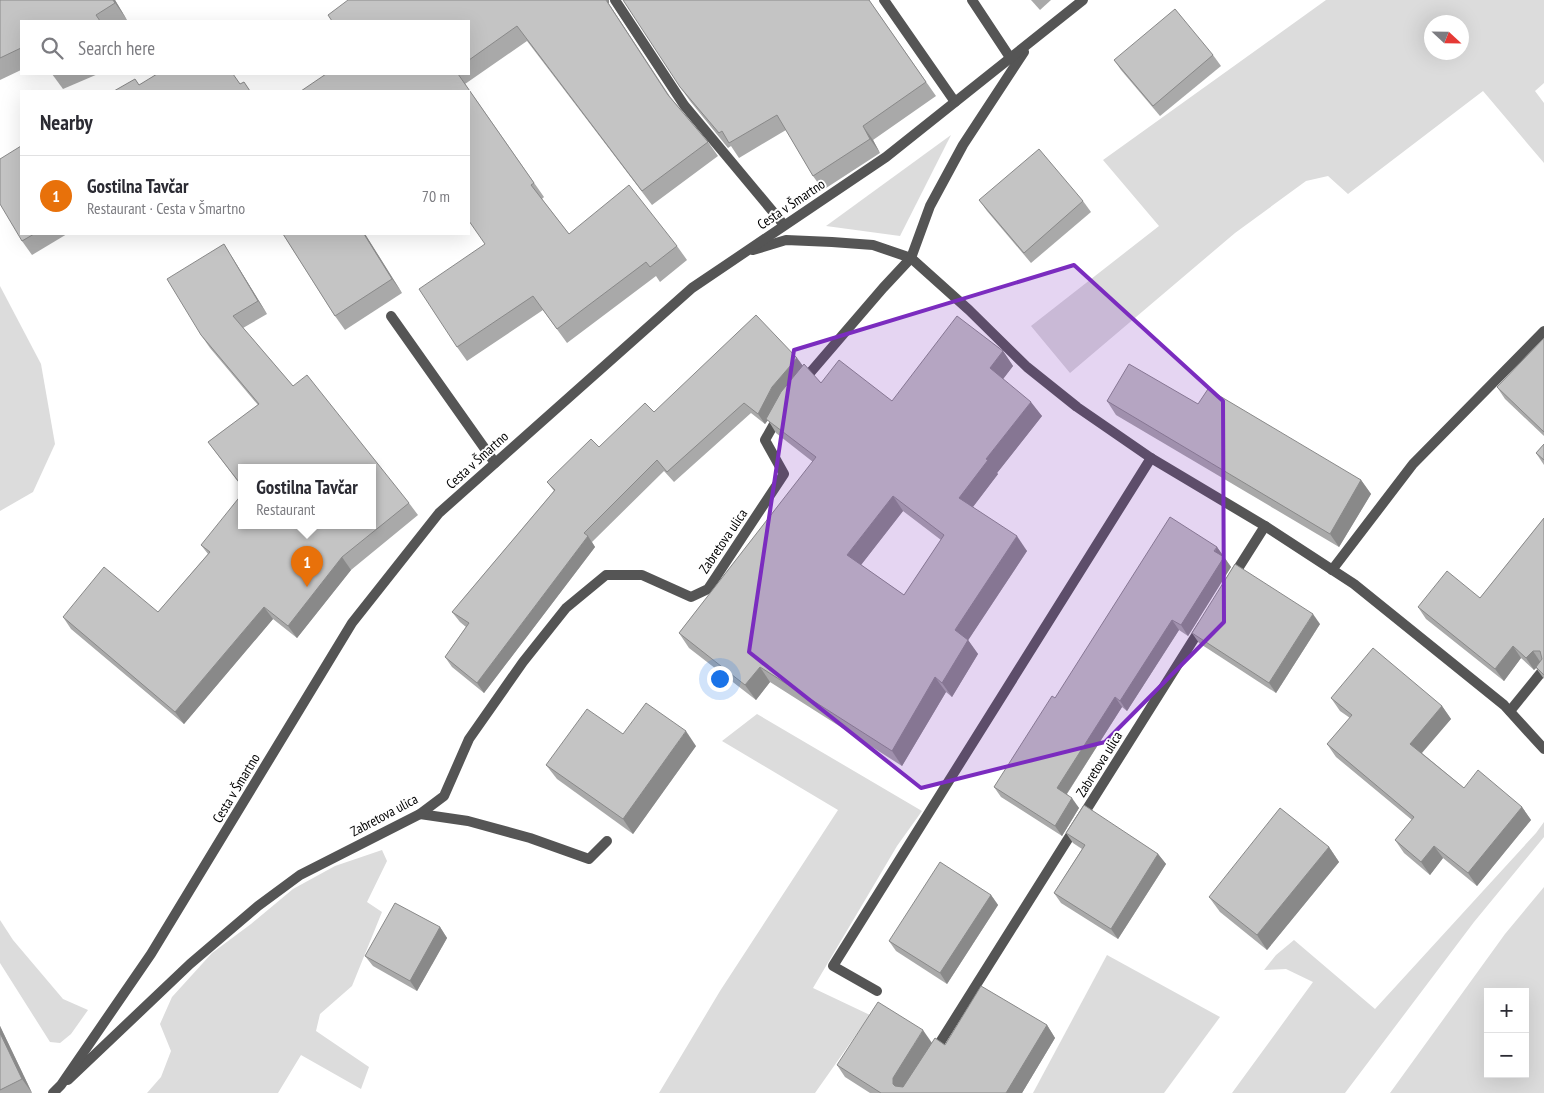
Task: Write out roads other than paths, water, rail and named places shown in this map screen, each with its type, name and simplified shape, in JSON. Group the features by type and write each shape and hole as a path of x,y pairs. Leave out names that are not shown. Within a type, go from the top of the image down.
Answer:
{"street":[{"path":"615,0 684,105 784,225"},
{"path":"884,0 955,102"},
{"path":"972,0 1011,58"},
{"name":"Cesta v Šmartno","path":"53,1093 59,1089 151,954 352,623 439,513 692,288 886,157 1083,0"},
{"path":"798,386 911,258 930,206 944,180 964,145 1031,42"},
{"path":"742,253 786,240 873,245 911,258 969,310 1027,367 1077,407 1151,458 1265,526 1375,601 1510,711 1544,749"},
{"path":"391,316 495,463"},
{"path":"1332,570 1413,464 1544,330"},
{"name":"Zabretova ulica","path":"59,1089 190,964 258,906 300,875 420,814 444,796 469,739 523,662 566,608 606,575 642,575 690,597 708,589 784,474 765,440 781,409"},
{"path":"878,991 833,966 1151,458"},
{"path":"1228,585 1265,526"},
{"name":"Zabretova ulica","path":"930,1059 1207,619"},
{"path":"1510,711 1544,670"},
{"path":"420,814 468,821 530,838 589,859 607,841"}],"place":[{"name":"Gostilna Tavčar","path":"307,587"}]}
